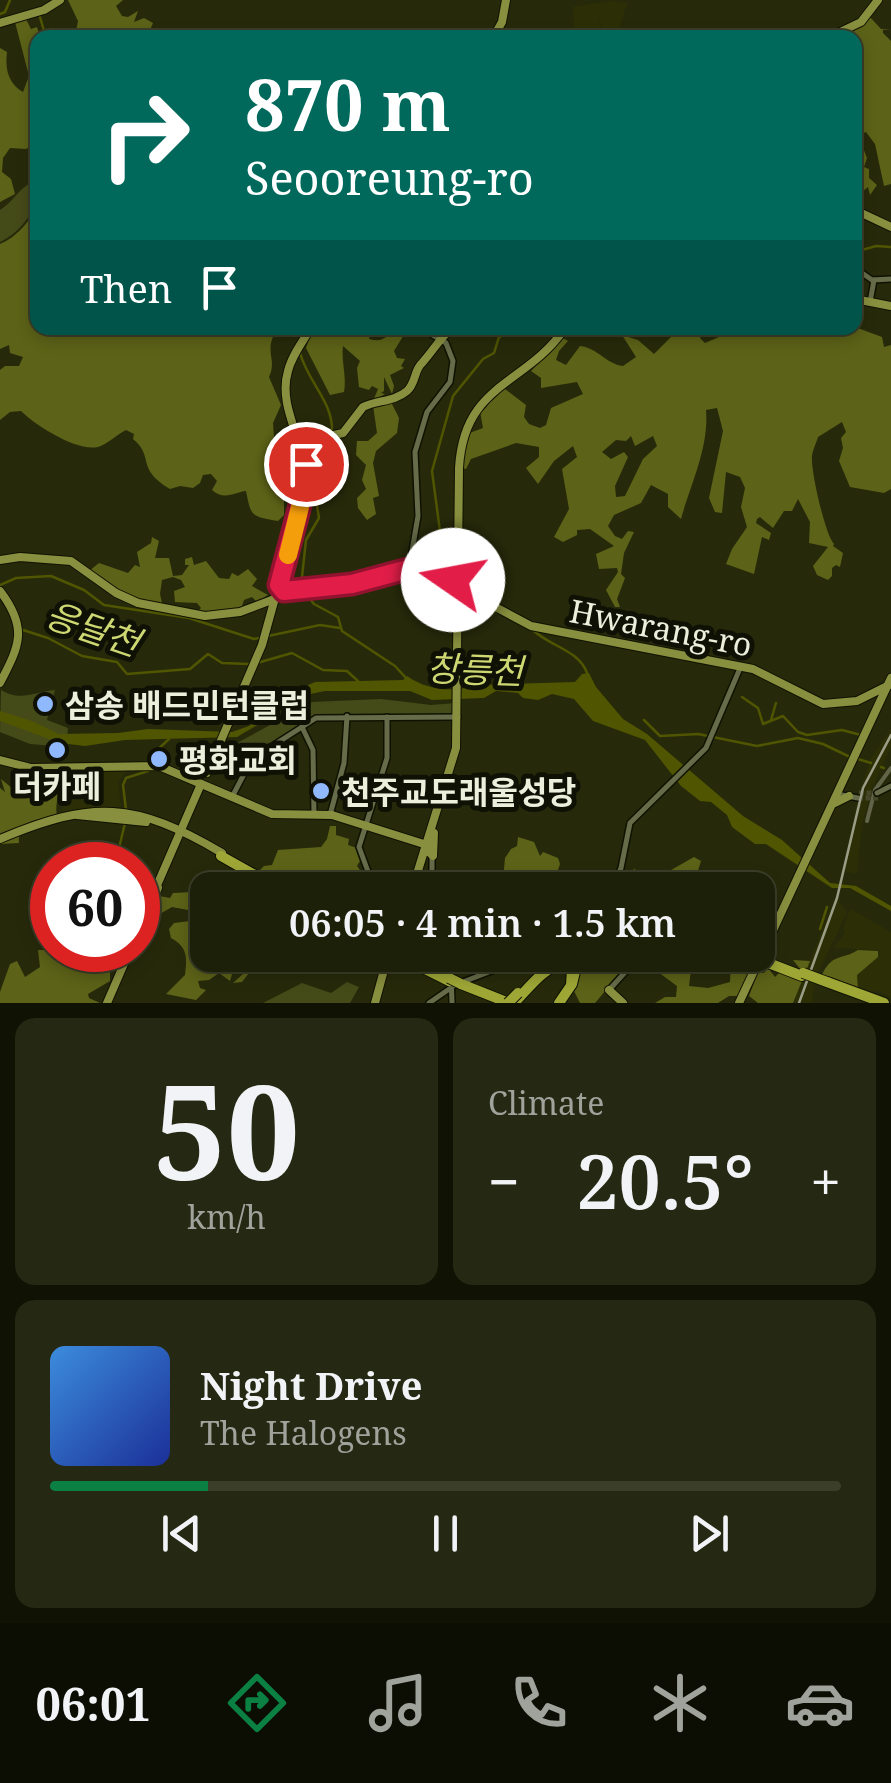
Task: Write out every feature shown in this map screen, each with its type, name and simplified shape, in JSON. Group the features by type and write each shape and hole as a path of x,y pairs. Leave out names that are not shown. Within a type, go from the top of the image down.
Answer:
{"highway":[{"path":"221,855 252,872"},
{"path":"775,964 884,1003"},
{"path":"434,972 509,1000"},
{"path":"509,1000 541,972"},
{"path":"509,1000 545,972"},
{"path":"561,1002 575,972"},
{"path":"827,983 869,1001"}],"main road":[{"path":"0,21 51,7 58,0"},
{"path":"498,30 506,0"},
{"path":"848,30 859,24 872,6"},
{"path":"844,30 853,24"},
{"path":"862,213 891,227"},
{"path":"862,300 891,306"},
{"path":"160,882 230,727 273,611 307,477 286,398 291,362 306,335"},
{"path":"299,443 346,431 366,404 382,403 406,392 419,366 432,356 444,335"},
{"path":"418,872 452,767 459,712 458,468 463,435 486,397 538,360 560,335"},
{"path":"0,560 20,557 71,562 138,603 188,614 223,616 290,593 352,584 408,569"},
{"name":"Hwarang-ro","path":"408,569 430,572 544,630 741,666 824,704 846,704 878,696 890,683"},
{"path":"458,574 448,581 459,598"},
{"path":"458,574 472,594 459,598"},
{"path":"264,601 280,584"},
{"path":"280,584 290,593"},
{"path":"0,591 14,612 19,630 16,651 0,683"},
{"path":"273,611 290,593"},
{"path":"264,601 273,611"},
{"path":"741,1003 811,850 845,794 890,683"},
{"path":"845,794 878,696"},
{"path":"208,773 222,744"},
{"path":"0,760 30,768 150,766 272,814 330,814 427,847"},
{"path":"0,841 60,816 96,810 146,820 221,855"},
{"path":"0,841 77,815 124,815"},
{"path":"427,847 434,824"},
{"path":"106,1003 119,972"},
{"path":"375,1002 386,972"},
{"path":"609,990 623,1003"}],"street":[{"path":"862,272 874,280 891,278"},
{"path":"870,302 874,280"},
{"path":"408,569 418,516 415,452 426,412 447,387 451,375 452,353 434,335"},
{"path":"619,872 630,824 688,767 712,736 741,666"},
{"path":"232,798 252,758 322,717 459,712"},
{"path":"330,814 344,763 346,716"},
{"path":"368,872 360,847 387,758 387,717"},
{"path":"302,727 314,753 314,814"},
{"path":"878,796 891,788"},
{"path":"427,847 430,872"},
{"path":"450,972 454,980 452,1003"},
{"path":"429,1003 454,980 479,972"},
{"path":"609,990 625,972"}],"shaded area":[{"path":"611,1 627,3 619,30 602,30 598,8 601,30 575,30 573,7"},
{"path":"30,183 30,213 19,228 0,242 0,210"},
{"path":"589,673 623,719 647,734 743,816 782,840 830,883 856,886 891,906 891,911 850,888 832,888 766,844 755,844 732,827 727,815 711,802 700,801 681,786 645,740 593,721 574,699 552,694 538,700 496,691 484,698 432,700 410,691 325,691 310,694 237,737 125,740 85,746 60,743 0,721 0,711 59,734 148,729 232,732 249,726 279,705 286,695 315,682 403,680 407,676 432,687 449,689 575,682"},
{"path":"1,690 21,696 55,690 47,720 68,728 66,747 30,744 0,732"},
{"path":"381,699 431,705 456,703 456,714 322,715 252,755 238,749 239,742 312,702"},
{"path":"891,729 891,747 872,788 862,824 857,873 852,873 843,870 859,794 871,758"},
{"path":"62,769 128,769 118,782 121,807 61,812 65,797"},
{"path":"836,897 847,912 815,979 812,1003 793,1003"},
{"path":"850,909 891,932 891,997 878,991 858,990 857,974 878,957 879,950 833,948 845,933"},
{"path":"347,982 359,987 350,1003 263,1003 302,983 331,993"}],"green space":[{"path":"68,0 123,0 116,6 122,16 138,11 134,22 144,18 153,23 150,30 76,30 78,21"},
{"path":"869,16 881,29 891,30 883,30 891,41 891,184 884,186 875,144 866,132 862,134 862,30 851,29"},
{"path":"26,19 31,29 38,30 30,30 30,146 10,148 3,158 2,172 11,179 15,194 0,202 0,48 7,52 11,80 23,92 29,76 15,22"},
{"path":"862,145 867,158 864,167 877,185 870,195 868,187 862,192"},
{"path":"30,218 30,335 274,335 269,377 281,405 273,423 271,442 284,463 277,466 284,492 284,515 278,521 253,514 246,491 216,493 212,490 217,481 211,474 203,475 193,488 170,489 153,475 133,439 134,434 126,430 101,446 89,447 57,436 21,411 10,412 0,420 0,370 19,366 23,357 10,353 9,345 0,349 0,244"},
{"path":"862,330 882,337 884,347 891,345 891,489 884,493 850,487 839,461 841,438 846,432 842,422 818,437 812,460 830,538 843,553 840,567 832,568 828,580 817,575 813,566 828,547 809,543 810,522 798,499 792,511 784,511 773,528 760,517 757,519 756,523 771,533 769,540 762,537 754,574 726,564 747,527 741,507 745,488 740,477 726,472 722,513 715,512 709,498 723,431 717,408 706,410 702,452 681,519 668,507 668,494 651,485 641,503 614,515 608,526 622,539 628,531 634,532 624,553 621,574 625,578 617,599 620,607 615,607 606,590 617,568 599,569 596,554 614,546 590,529 577,530 577,535 563,542 554,537 569,509 562,469 577,457 573,446 554,461 538,484 526,468 539,457 539,447 516,443 471,459 466,469 462,468 467,434 483,428 480,411 501,386 526,405 524,417 540,428 546,425 551,408 583,394 577,382 541,388 541,378 531,371 563,338 568,341 556,360 566,365 580,346 623,366 636,357 622,335 638,340 654,354 672,335 701,335 705,343 724,335 862,335","holes":["631,436 635,446 653,436 657,446 643,459 625,496 616,497 615,486 628,457 624,452 611,459 602,452 616,440 626,441"]},
{"path":"311,335 370,335 369,339 378,340 388,335 404,335 394,351 397,358 405,359 401,366 404,368 390,375 392,394 384,377 381,393 385,394 373,401 378,389 359,387 360,361 343,346 344,392 330,395 306,348"},
{"path":"391,402 399,418 397,433 376,451 373,463 379,496 373,498 376,514 367,520 358,508 357,498 366,489 362,480 366,465 356,455 357,441 368,441 377,433 373,405"},
{"path":"152,537 159,541 155,558 169,558 173,576 182,575 189,565 185,565 185,559 192,557 194,565 206,561 219,578 229,579 232,573 238,576 248,569 257,579 252,586 268,595 257,602 252,597 244,600 241,609 197,614 187,609 199,610 197,603 175,602 174,591 185,587 181,580 162,580 163,607 114,589 89,571 99,563 128,573 135,565 140,567 137,552 151,543"},
{"path":"60,774 57,816 25,825 19,843 0,844 0,788 5,792 1,779 19,794 22,791 17,785 31,777"},
{"path":"330,826 336,826 336,835 349,839 348,845 357,848 357,866 361,872 259,871 272,865 278,850 321,847"},
{"path":"518,837 534,842 540,856 543,852 558,858 559,872 504,872 505,858 517,846"},
{"path":"694,857 701,861 698,872 668,872"},
{"path":"190,892 190,921 188,910 172,907 160,914 160,896 170,898 173,893"},
{"path":"190,921 190,972 233,972 230,981 219,973 198,981 200,988 206,990 196,1000 166,994 185,975 185,954 171,938 169,929 174,923"},
{"path":"858,950 878,951 878,957 857,975 858,990 821,977 833,960"},
{"path":"793,960 810,961 793,1003 758,1003 749,996 758,972 771,972 775,977 801,970"},
{"path":"17,961 25,977 32,972 110,972 110,981 88,994 100,1003 0,1003 10,964"},
{"path":"249,972 242,982 233,983"},
{"path":"580,972 621,972 595,1003 580,1003 574,991"},
{"path":"658,972 691,972 689,986 708,988 730,982 730,972 749,973 739,996 729,996 718,1003 655,1003 665,997 676,997 677,986"}],"waterway":[{"path":"0,14 10,0"},
{"path":"40,17 44,30"},
{"path":"862,250 891,247"},
{"path":"454,564 443,554 432,471 453,396 483,359 494,353 499,337 503,335"},
{"path":"300,353 329,411 332,431"},
{"path":"301,586 306,540 319,518 315,493 321,463 333,439"},
{"path":"460,570 473,593"},
{"path":"0,585 16,578 51,576 84,590 104,605 189,618 254,639 320,625 340,628"},
{"path":"305,593 314,604 338,617 342,631 395,666 406,678"},
{"path":"477,600 484,608 499,613"},
{"name":"응달천","path":"23,630 82,656 117,662 127,674 190,669 208,654 222,663 249,664"},
{"path":"533,630 571,654 587,673"},
{"name":"응달천","path":"257,663 292,653 323,670 347,671 358,681"},
{"path":"742,697 758,708 763,724 783,716 798,732 807,735 842,730 861,735"},
{"path":"771,720 776,703"},
{"path":"644,720 660,736 698,734 757,746 798,738 850,757"},
{"path":"151,763 153,754 169,739"},
{"path":"858,759 871,763"},
{"path":"126,810 126,778 148,771"},
{"path":"120,842 125,823"},
{"path":"820,929 827,907"},
{"path":"474,984 503,997"}],"taxiway":[{"path":"867,821 875,790 891,768"}],"tunnel":[{"path":"859,793 877,793"},
{"path":"858,798 878,798"}],"railway":[{"path":"799,1003 837,898 863,788 891,735"}],"slow traffic":[{"path":"288,555 303,495"}],"place":[{"name":"삼송 배드민턴클럽","path":"45,704"},
{"name":"더카페","path":"57,750"},
{"name":"평화교회","path":"159,759"},
{"name":"천주교도래울성당","path":"321,791"}],"route":[{"path":"306,464 304,490 279,585 284,591 352,584 408,569 453,580"}],"water label":[{"name":"창릉천","path":"475,669"}]}
